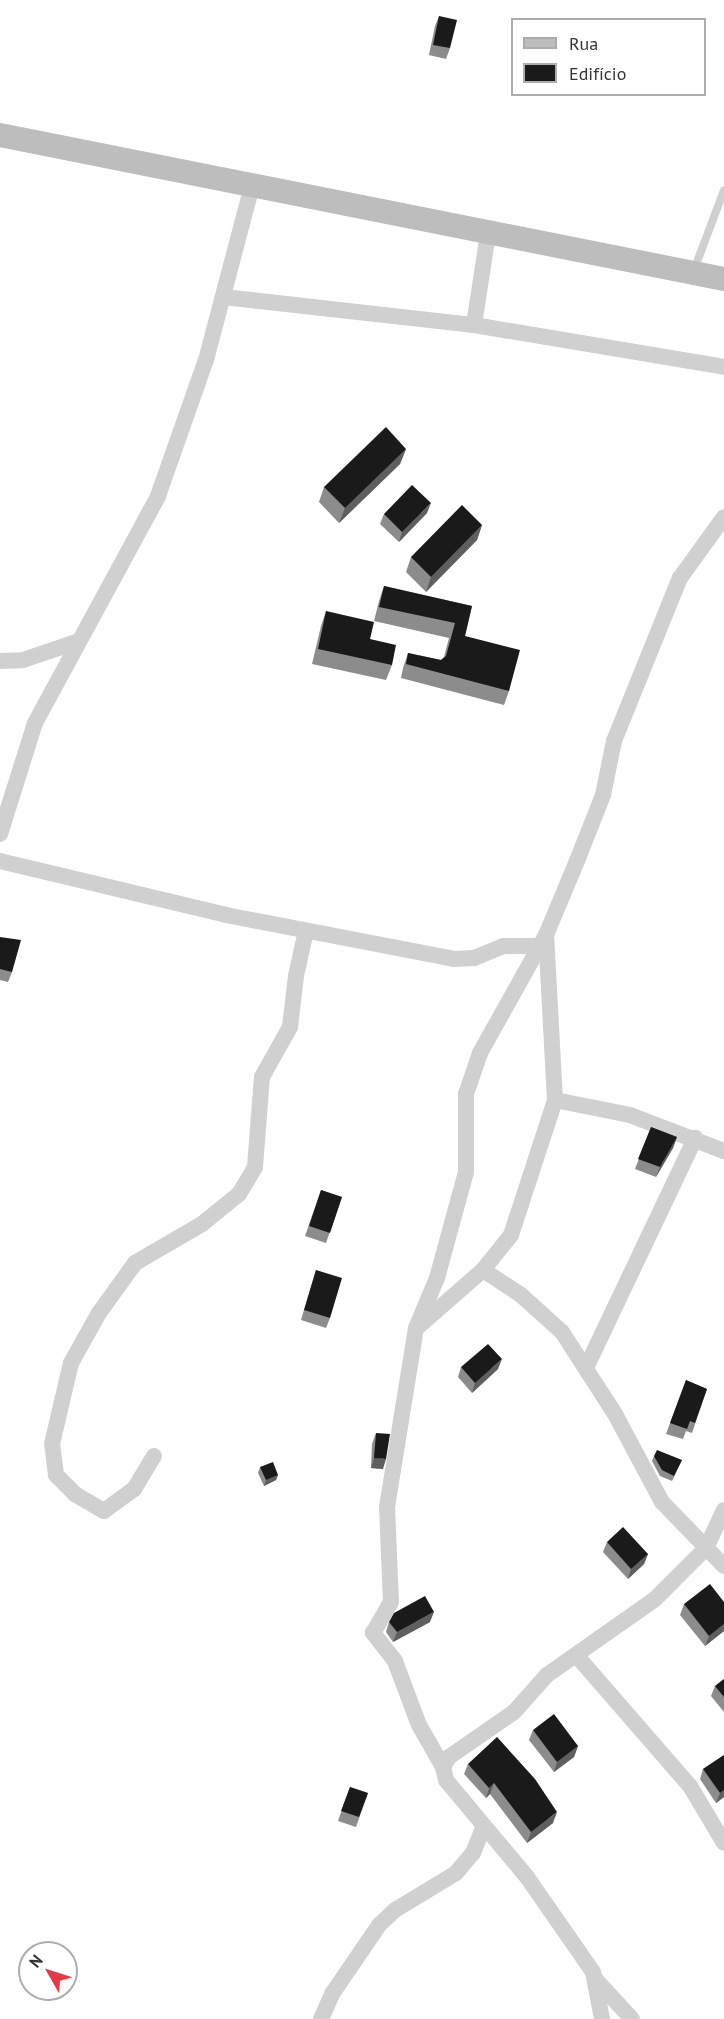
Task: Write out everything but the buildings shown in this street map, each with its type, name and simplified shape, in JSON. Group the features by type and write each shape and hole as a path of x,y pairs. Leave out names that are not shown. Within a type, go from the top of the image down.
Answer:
{"main road":[{"path":"0,135 253,182 488,233 724,279"}],"street":[{"path":"0,834 35,723 158,496 224,297 253,182"},
{"path":"474,325 488,233"},
{"path":"224,297 474,325 724,367"},
{"path":"632,2019 596,1980 527,1877 446,1780 443,1767 419,1725 395,1661 382,1650 373,1633 391,1602 387,1508 416,1328 437,1278 466,1172 466,1094 480,1053 542,940 603,795 614,741 680,578 724,517"},
{"path":"0,661 23,660 79,641"},
{"path":"0,861 306,932 454,959 474,958 503,946 542,940"},
{"path":"154,1456 134,1489 104,1511 75,1494 56,1475 52,1444 71,1363 99,1313 135,1263 202,1224 239,1194 255,1167 262,1077 290,1027 296,976 306,932"},
{"path":"416,1328 483,1270 511,1235 555,1100 542,940"},
{"path":"555,1100 630,1115 724,1151"},
{"path":"586,1368 695,1138"},
{"path":"483,1270 547,1316 586,1368 662,1502 724,1566"},
{"path":"443,1767 449,1756 514,1712 547,1675 655,1599 706,1548 724,1510"},
{"path":"576,1655 690,1786 724,1843"},
{"path":"321,2019 332,1994 379,1925 396,1910 456,1873 473,1853 484,1826"},
{"path":"596,1980 602,2019"}],"lane":[{"path":"693,273 724,190"}]}
